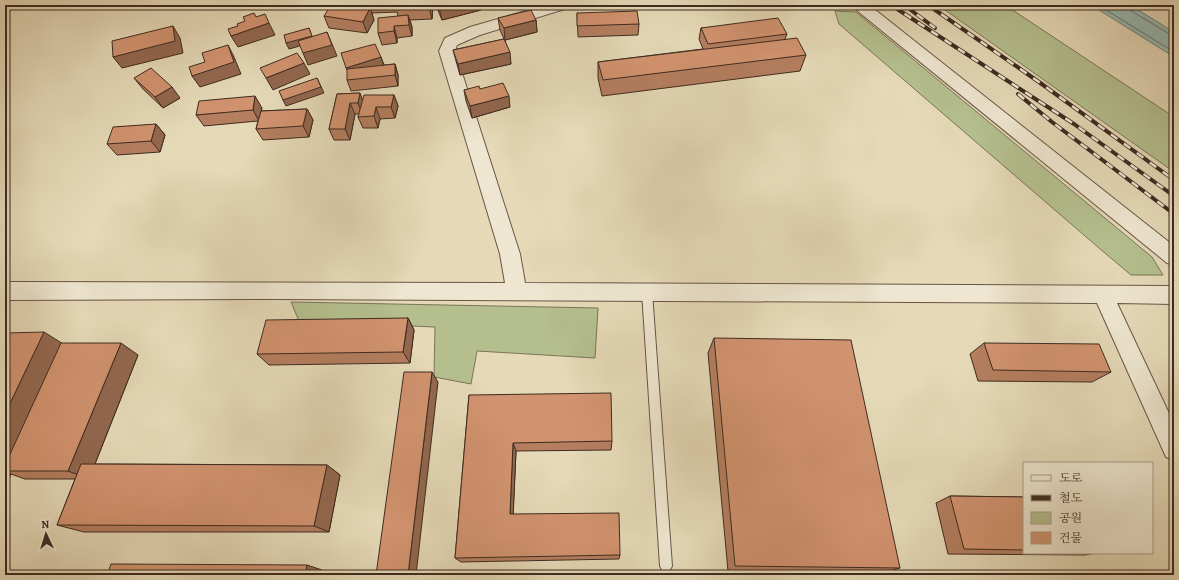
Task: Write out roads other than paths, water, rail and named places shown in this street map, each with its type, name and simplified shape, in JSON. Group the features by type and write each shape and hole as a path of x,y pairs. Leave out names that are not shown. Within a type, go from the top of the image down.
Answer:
{"street":[{"path":"516,291 510,254 446,51 450,42 475,32 562,5"},
{"path":"859,5 1174,257"},
{"path":"5,291 284,290 1174,295"},
{"path":"1103,294 1174,449"}],"lane":[{"path":"647,292 666,566"}],"water":[{"path":"1091,5 1130,5 1174,32 1174,57"}],"railway":[{"path":"891,5 1074,124 1174,196"},
{"path":"904,5 935,28"},
{"path":"928,5 1039,82 1174,180"},
{"path":"1018,94 1052,122 1174,214"}]}
